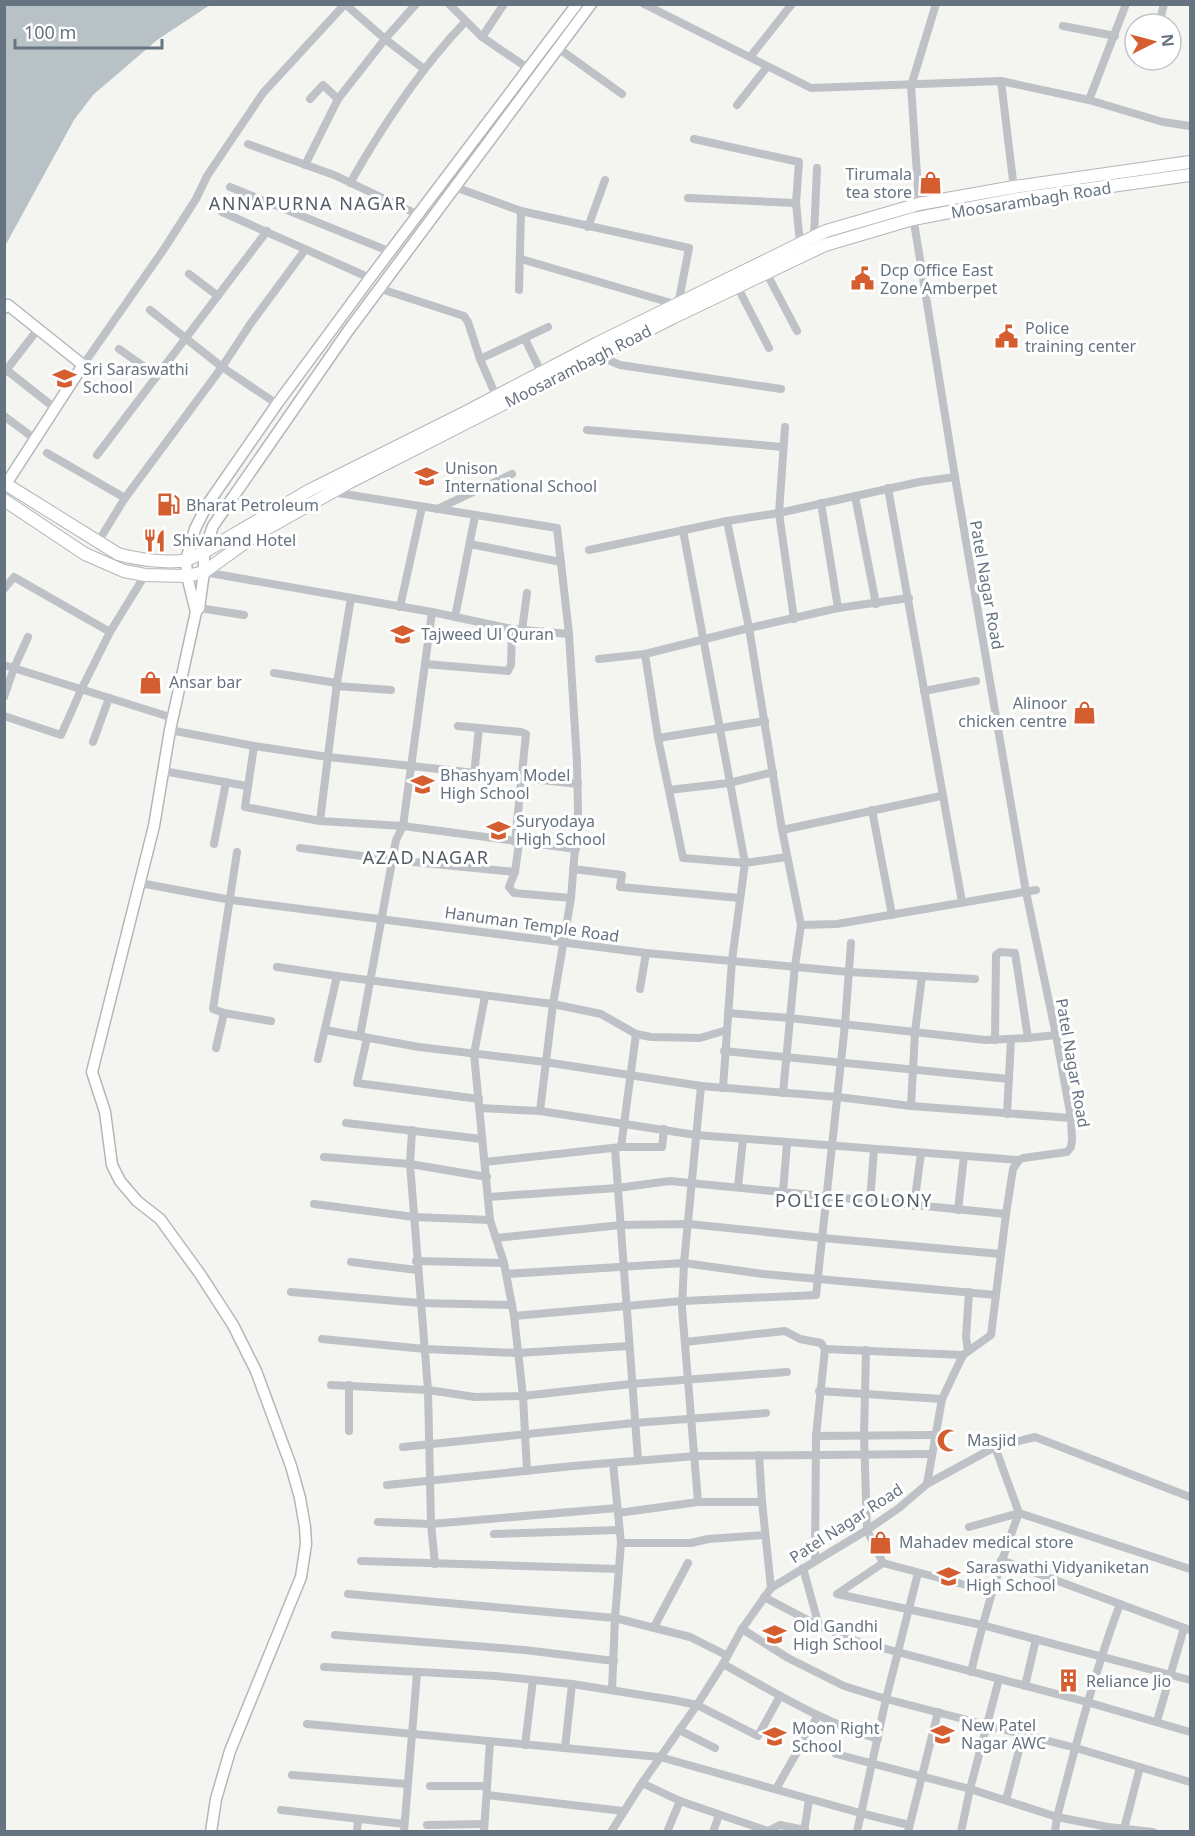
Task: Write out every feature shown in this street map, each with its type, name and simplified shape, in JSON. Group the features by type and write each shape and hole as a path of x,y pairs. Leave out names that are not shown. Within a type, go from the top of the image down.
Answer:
{"main road":[{"name":"Moosarambagh Road","path":"186,560 204,552 310,490 825,231 915,210 1191,162"},
{"name":"Moosarambagh Road","path":"1015,194 1191,175"},
{"name":"Moosarambagh Road","path":"4,500 85,554 124,571 146,575 187,576 204,572 257,534 331,492 737,286 825,245 915,210"},
{"path":"5,483 118,554 149,560 186,560"}],"street":[{"path":"5,483 83,365 164,249 196,199 207,176 263,93 345,4 424,69"},
{"path":"305,165 338,99 416,4"},
{"path":"449,4 482,37 529,69"},
{"path":"458,13 463,4"},
{"path":"482,37 504,4"},
{"path":"198,610 187,576 186,560 195,530 207,505 277,404 370,278 577,4"},
{"path":"211,1832 224,1769 253,1691 301,1576 306,1544 300,1498 291,1466 246,1349 200,1274 160,1219 137,1201 120,1181 112,1165 105,1112 92,1072 154,826 170,730 198,610 204,572 204,552 213,526 348,331 591,4"},
{"path":"644,4 811,88 1001,81 1089,100 1163,122 1191,126"},
{"path":"750,57 792,4"},
{"path":"911,86 936,4"},
{"path":"1089,100 1115,36 1125,4"},
{"path":"350,183 380,131 424,69 465,22"},
{"path":"1063,26 1115,36"},
{"path":"558,48 621,94"},
{"path":"737,105 766,66"},
{"path":"1001,81 1015,194"},
{"path":"310,99 323,85 338,99"},
{"name":"Patel Nagar Road","path":"611,1832 623,1811 697,1705 742,1629 771,1588 867,1530 899,1508 927,1484 942,1399 965,1353 991,1335 1014,1168 1019,1160 1029,1156 1067,1152 1071,1147 1071,1118 1026,892 955,477 915,210 911,86"},
{"path":"694,139 799,162 796,203 800,243"},
{"path":"248,144 350,183 419,214"},
{"path":"814,236 817,168"},
{"path":"588,227 605,180"},
{"path":"455,187 521,211 689,248 678,305 521,259"},
{"path":"230,188 391,252"},
{"path":"688,198 796,203"},
{"path":"519,290 521,211"},
{"path":"222,212 370,278"},
{"path":"97,455 267,231"},
{"path":"98,542 125,498 305,250"},
{"path":"766,272 797,331"},
{"path":"189,274 218,296"},
{"path":"737,286 769,348"},
{"path":"381,289 464,316 496,396"},
{"path":"4,308 8,305 83,365"},
{"path":"150,310 222,367 277,404"},
{"path":"480,359 548,327"},
{"path":"38,329 5,370 56,409"},
{"path":"525,339 542,372"},
{"path":"119,349 156,375"},
{"path":"599,356 620,365 781,389"},
{"path":"4,416 35,440"},
{"path":"785,428 779,513 794,619"},
{"path":"586,430 783,447"},
{"path":"47,453 125,498"},
{"path":"436,510 512,474"},
{"path":"589,550 728,521 779,513 888,488 955,477"},
{"path":"888,488 909,598 941,796 962,902"},
{"path":"331,492 557,528 569,634 578,784 576,849 571,898 562,942 540,1111"},
{"path":"855,496 876,604"},
{"path":"821,503 838,608"},
{"path":"400,607 422,507"},
{"path":"455,617 475,516"},
{"path":"728,521 801,926 783,1093"},
{"path":"682,531 745,863 732,960 723,1088"},
{"path":"470,544 561,562"},
{"path":"204,572 432,612 512,629 569,634"},
{"path":"4,716 61,735 110,632 146,575"},
{"path":"4,589 14,577 110,632"},
{"path":"522,630 527,593"},
{"path":"320,821 336,685 351,598"},
{"path":"599,659 645,654 838,608 909,598"},
{"path":"198,610 244,615"},
{"path":"432,612 404,826 396,840 383,918 369,981 357,1083 479,1099"},
{"path":"425,664 508,670 512,665 512,629"},
{"path":"4,697 28,637"},
{"path":"645,654 658,738 683,858 745,863 787,857"},
{"path":"4,665 173,718"},
{"path":"274,673 336,685 391,690"},
{"path":"924,691 976,681"},
{"path":"93,741 109,698"},
{"path":"658,738 765,721"},
{"path":"458,726 526,734 520,779 515,872 509,887 514,893 571,898"},
{"path":"474,774 479,728"},
{"path":"170,730 328,758 578,784"},
{"path":"254,746 245,807 320,821 404,826 576,849"},
{"path":"163,771 247,786"},
{"path":"669,790 729,783 773,772"},
{"path":"214,844 226,782"},
{"path":"782,830 941,796"},
{"path":"872,810 892,915"},
{"path":"300,848 515,872"},
{"path":"237,852 213,1009 271,1021"},
{"path":"573,868 622,875 620,887 740,898"},
{"name":"Hanuman Temple Road","path":"140,883 231,900 646,953 849,972 975,979"},
{"path":"801,926 837,924 1036,890"},
{"path":"514,1316 683,1301 816,1295 838,1097 851,943"},
{"path":"995,1040 996,955 1000,952 1015,953 1028,1038"},
{"path":"640,989 646,953"},
{"path":"277,967 553,1004 601,1014 636,1034 651,1037 700,1038 727,1030"},
{"path":"318,1059 337,976"},
{"path":"911,1106 915,1032 922,976"},
{"path":"485,996 474,1054 490,1220 504,1263 514,1316 523,1396 527,1471"},
{"path":"216,1048 224,1013"},
{"path":"728,1014 790,1018 995,1040 1056,1035"},
{"path":"626,1027 628,1017"},
{"path":"326,1030 474,1054 545,1062 701,1086 838,1097 911,1106 1071,1118"},
{"path":"636,1034 624,1123 618,1147 617,1188 638,1461"},
{"path":"1007,1113 1011,1040"},
{"path":"724,1051 1009,1079"},
{"path":"699,1502 683,1301 684,1263 701,1086"},
{"path":"480,1108 540,1111 696,1135 1019,1160"},
{"path":"346,1123 482,1139"},
{"path":"485,1162 618,1147 662,1147 664,1129"},
{"path":"412,1130 410,1164 428,1390 430,1524 435,1564"},
{"path":"738,1187 743,1139"},
{"path":"783,1192 787,1143"},
{"path":"870,1202 874,1149"},
{"path":"914,1206 921,1153"},
{"path":"958,1210 964,1156"},
{"path":"324,1157 410,1164 487,1177"},
{"path":"488,1197 617,1188 669,1181 1006,1214"},
{"path":"314,1204 414,1217 490,1220"},
{"path":"496,1238 621,1225 689,1224 1001,1254"},
{"path":"351,1262 417,1266 504,1263"},
{"path":"506,1274 684,1263 763,1274 996,1295"},
{"path":"291,1292 420,1303 512,1305"},
{"path":"825,1349 965,1353 969,1292"},
{"path":"685,1342 785,1331 800,1340 821,1343 825,1349 816,1436 815,1560"},
{"path":"322,1340 518,1353 629,1346"},
{"path":"866,1350 864,1456 867,1530 883,1563 992,1592"},
{"path":"331,1385 428,1390 475,1397 523,1396 631,1384 787,1372"},
{"path":"349,1385 349,1431"},
{"path":"819,1391 942,1399"},
{"path":"403,1447 525,1433 766,1413"},
{"path":"816,1436 934,1435"},
{"path":"927,1484 995,1447 1038,1437 1191,1497"},
{"path":"971,1672 1001,1560 1019,1513 995,1447"},
{"path":"387,1485 696,1456 932,1454"},
{"path":"759,1455 764,1535 771,1588"},
{"path":"612,1690 621,1543 613,1463"},
{"path":"378,1522 430,1524 699,1502 762,1502"},
{"path":"969,1527 1019,1513 1191,1569"},
{"path":"494,1534 619,1530"},
{"path":"621,1543 691,1543 708,1539 764,1535"},
{"path":"1001,1560 1187,1629 1169,1674 1157,1721"},
{"path":"361,1561 619,1569"},
{"path":"654,1627 688,1563"},
{"path":"883,1563 837,1594 982,1625 1191,1680"},
{"path":"802,1568 819,1626"},
{"path":"857,1832 886,1699 918,1573"},
{"path":"348,1594 615,1618 690,1637 726,1655"},
{"path":"764,1597 819,1626 856,1641 1191,1732"},
{"path":"1055,1832 1087,1702 1120,1604"},
{"path":"742,1629 789,1658 844,1686 1076,1748 1191,1782"},
{"path":"335,1635 525,1650 614,1662"},
{"path":"1024,1686 1036,1639"},
{"path":"723,1664 817,1717 850,1731 878,1739"},
{"path":"324,1667 495,1676 612,1690 697,1705 758,1736 780,1696"},
{"path":"281,1810 358,1819 404,1828 417,1673"},
{"path":"961,1832 999,1679"},
{"path":"525,1745 533,1680"},
{"path":"565,1748 572,1684"},
{"path":"308,1724 660,1757 909,1828 938,1712"},
{"path":"776,1789 817,1717"},
{"path":"679,1730 715,1748"},
{"path":"1006,1800 1023,1735"},
{"path":"427,1825 484,1828 490,1741"},
{"path":"836,1754 970,1789 1057,1817 1108,1829 1152,1832"},
{"path":"1124,1829 1140,1767"},
{"path":"292,1775 407,1784"},
{"path":"642,1783 680,1801 751,1829 768,1831 780,1825 805,1831 809,1800"},
{"path":"430,1786 487,1790 623,1811"},
{"path":"667,1832 680,1801"},
{"path":"713,1832 719,1815"},
{"path":"357,1832 358,1819"}],"shaded area":[{"path":"5,4 210,5 157,40 93,95 74,120 5,246"}],"place":[{"name":"Tirumala tea store","path":"930,183"},
{"name":"Dcp Office East Zone Amberpet","path":"862,279"},
{"name":"Police training center","path":"1007,337"},
{"name":"Sri Saraswathi School","path":"65,378"},
{"name":"Unison International School","path":"427,477"},
{"name":"Bharat Petroleum","path":"168,505"},
{"name":"Shivanand Hotel","path":"155,540"},
{"name":"Tajweed Ul Quran","path":"403,634"},
{"name":"Ansar bar","path":"151,682"},
{"name":"Alinoor chicken centre","path":"1085,712"},
{"name":"Bhashyam Model High School","path":"422,784"},
{"name":"Suryodaya High School","path":"498,830"},
{"name":"Masjid","path":"949,1440"},
{"name":"Mahadev medical store","path":"881,1542"},
{"name":"Saraswathi Vidyaniketan High School","path":"948,1576"},
{"name":"Old Gandhi High School","path":"775,1635"},
{"name":"Reliance Jio","path":"1068,1681"},
{"name":"New Patel Nagar AWC","path":"943,1734"},
{"name":"Moon Right School","path":"774,1737"}],"district":[{"name":"ANNAPURNA NAGAR","path":"308,203"},
{"name":"AZAD NAGAR","path":"426,857"},
{"name":"POLICE COLONY","path":"854,1200"}]}
